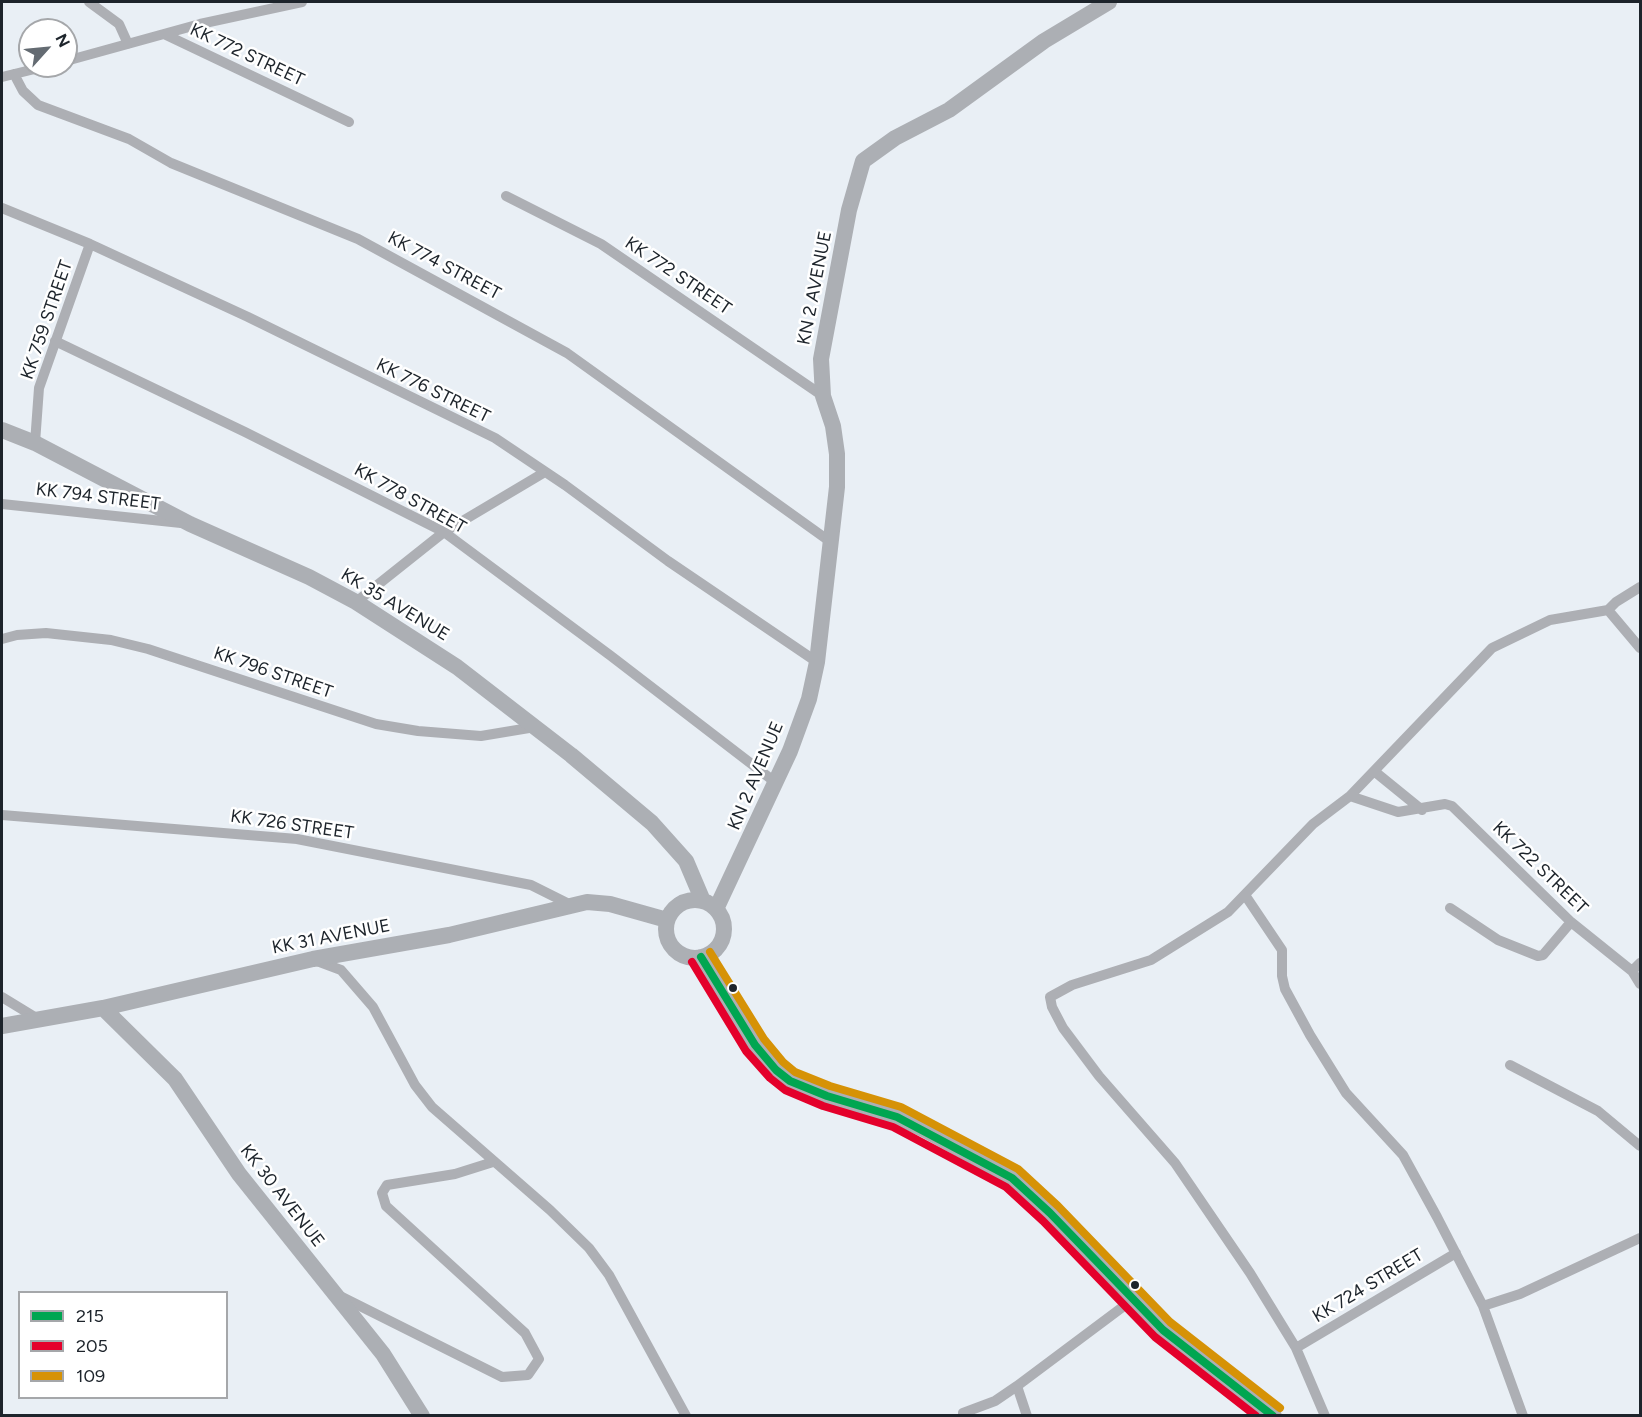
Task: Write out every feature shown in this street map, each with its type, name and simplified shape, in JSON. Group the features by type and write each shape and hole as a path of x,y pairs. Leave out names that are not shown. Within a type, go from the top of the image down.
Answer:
{"main road":[{"name":"KN 2 AVENUE","path":"710,905 775,783 809,699 817,662 832,543 837,454 833,426 823,396 821,360 849,210 863,161 895,138 949,110 1044,41 1109,2"},
{"name":"KK 35 AVENUE","path":"2,430 35,442 190,524 309,577 356,602 458,667 579,762 668,839 691,870 710,905"},
{"name":"KK 31 AVENUE","path":"2,1026 103,1008 313,959 449,935 533,917 571,905 600,903 667,920"},
{"path":"681,903 710,905 723,922 723,938 715,950 701,957 686,957 673,949 666,935 667,920 681,903"},
{"path":"701,957 755,1045 776,1070 790,1081 827,1096 897,1117 1012,1178 1050,1213 1163,1330 1274,1416"},
{"name":"KK 30 AVENUE","path":"103,1008 175,1079 239,1174 331,1292 383,1354 422,1416"}],"street":[{"path":"89,2 119,24 128,44"},
{"path":"78,58 164,34 302,2"},
{"name":"KK 772 STREET","path":"164,34 349,122"},
{"path":"2,76 18,73"},
{"name":"KK 774 STREET","path":"14,74 23,91 38,105 129,139 171,163 358,239 567,353 832,543"},
{"name":"KK 772 STREET","path":"506,196 601,244 823,396"},
{"name":"KK 776 STREET","path":"2,208 90,244 239,313 495,438 545,471 668,561 817,662"},
{"name":"KK 759 STREET","path":"35,442 39,388 90,244"},
{"name":"KK 778 STREET","path":"55,341 245,432 444,532 611,656 775,783"},
{"path":"356,602 444,532 545,471"},
{"name":"KK 794 STREET","path":"2,504 190,524"},
{"path":"1325,1416 1296,1348 1250,1273 1175,1163 1099,1076 1063,1028 1052,1007 1050,997 1072,985 1151,960 1200,932 1228,912 1312,824 1350,796 1492,648 1550,620 1608,610 1616,602 1641,587"},
{"path":"1608,610 1641,648"},
{"name":"KK 796 STREET","path":"2,639 17,635 46,633 111,640 191,663 376,724 481,736 535,727"},
{"path":"1374,771 1422,810"},
{"name":"KK 722 STREET","path":"1350,796 1398,812 1422,810 1445,804 1452,806 1571,922 1632,971 1641,984"},
{"name":"KK 726 STREET","path":"2,815 297,839 531,885 571,905"},
{"path":"1245,895 1282,950 1282,976 1285,989 1310,1035 1346,1093 1403,1155 1456,1253 1483,1306 1523,1416"},
{"path":"1450,908 1498,940 1538,956 1543,955 1571,922"},
{"path":"313,959 344,973 373,1007 415,1085 432,1107 550,1210 589,1248 609,1275 686,1416"},
{"path":"1632,971 1641,963"},
{"path":"2,997 38,1019"},
{"path":"1510,1065 1598,1111 1641,1146"},
{"path":"331,1292 502,1377 528,1375 539,1359 525,1333 386,1206 382,1193 387,1185 455,1174 493,1162"},
{"path":"1483,1306 1520,1294 1641,1238"},
{"name":"KK 724 STREET","path":"1296,1348 1456,1253"},
{"path":"960,1415 995,1401 1132,1300"},
{"path":"1017,1386 1027,1416"}],"transit line":[{"name":"109","path":"710,952 764,1039 783,1062 795,1072 830,1086 901,1107 1018,1169 1058,1206 1170,1322 1280,1408"},
{"name":"215","path":"701,957 755,1045 776,1070 790,1081 827,1096 897,1117 1012,1178 1050,1213 1163,1330 1273,1416"},
{"name":"205","path":"692,962 746,1051 770,1078 785,1090 823,1106 893,1127 1006,1187 1043,1221 1155,1337 1256,1416"}]}
